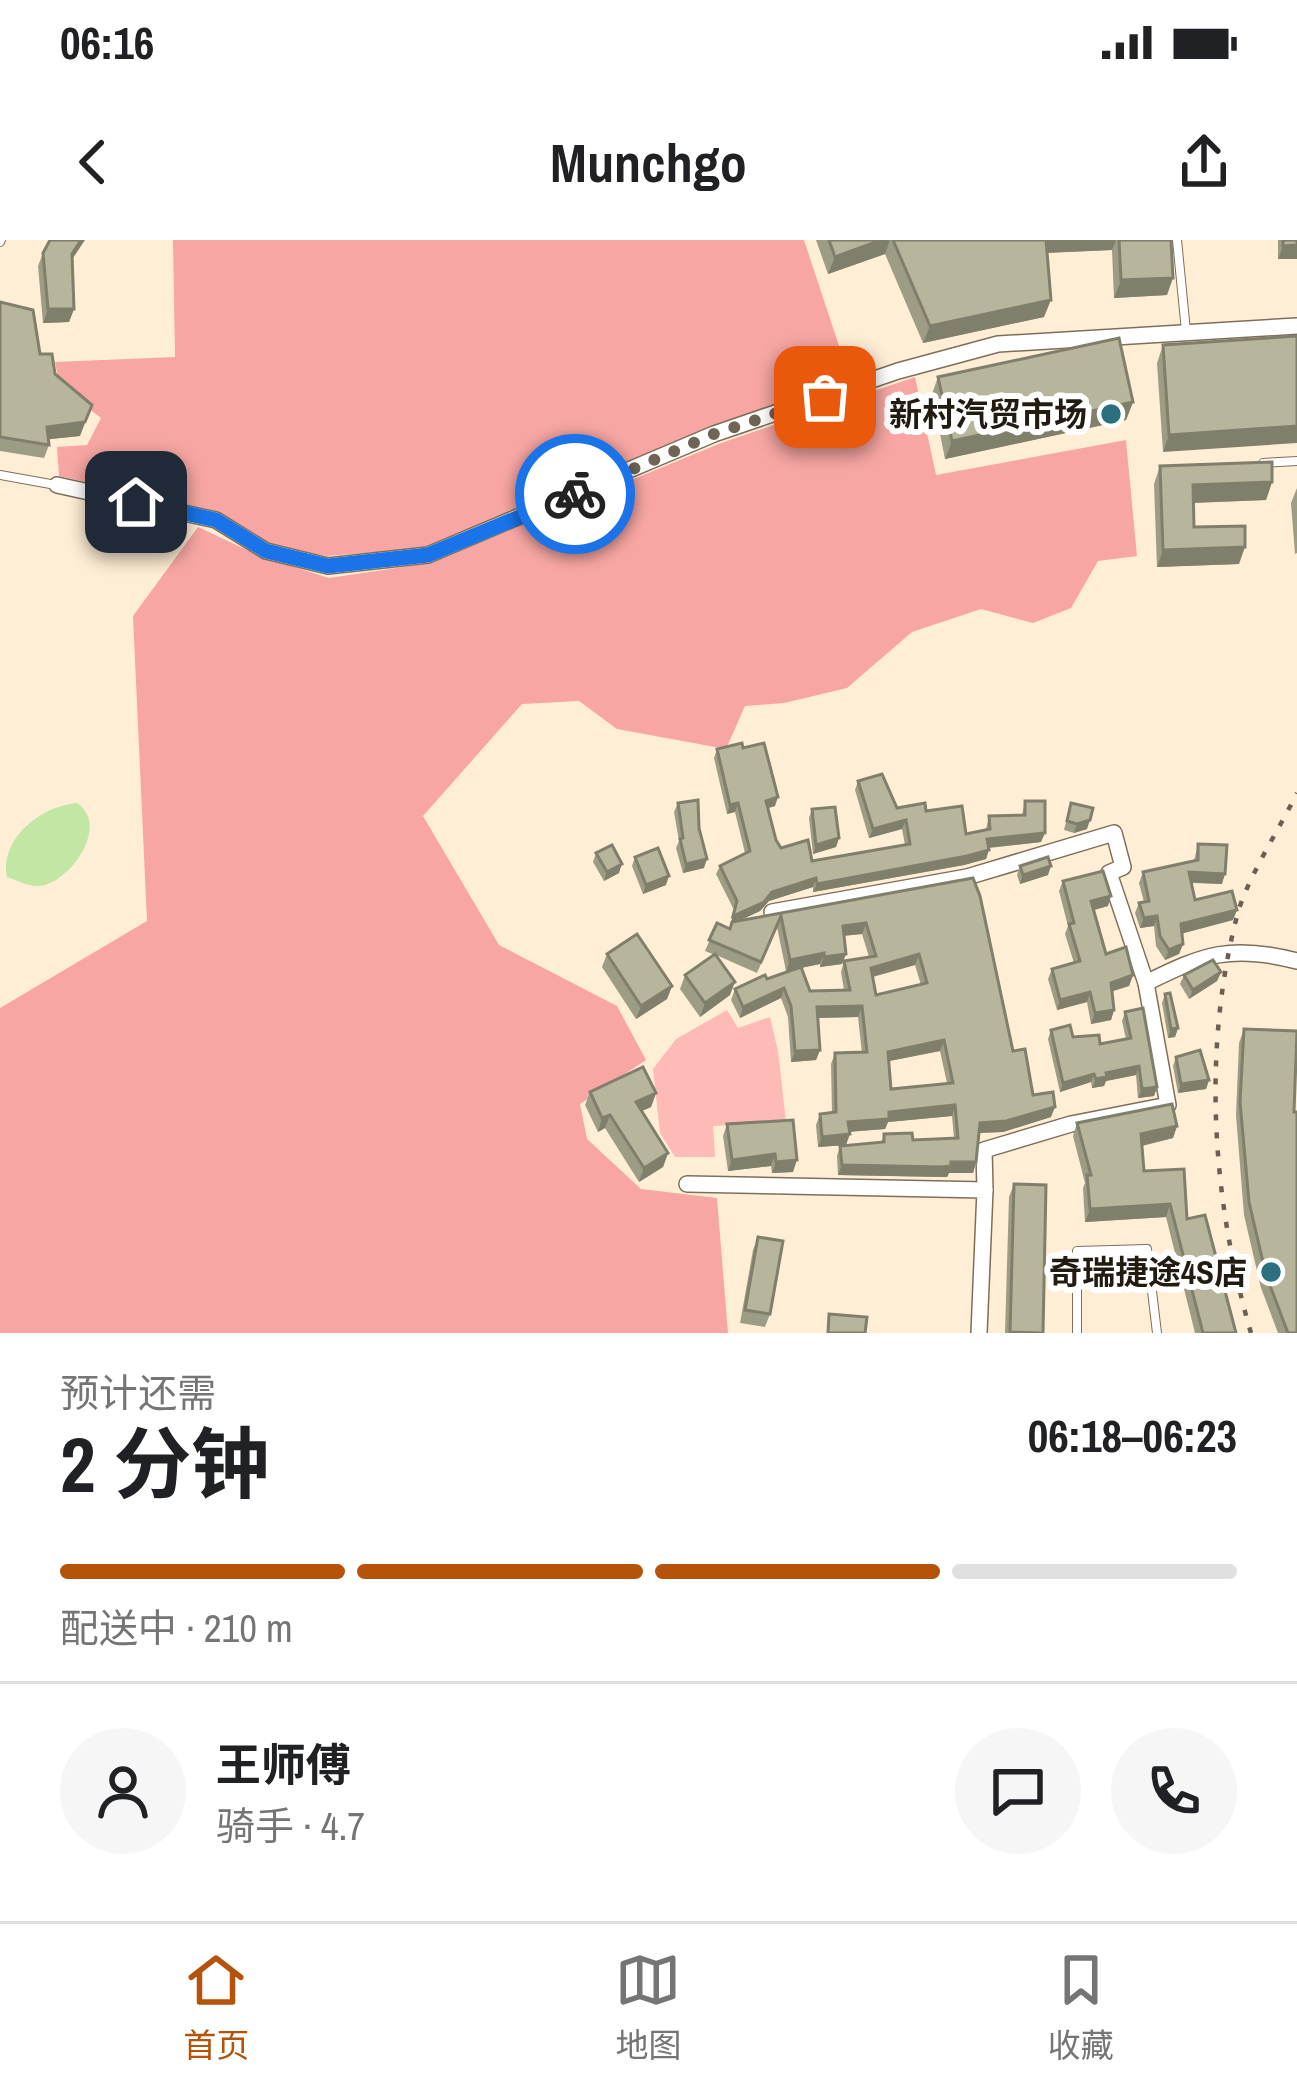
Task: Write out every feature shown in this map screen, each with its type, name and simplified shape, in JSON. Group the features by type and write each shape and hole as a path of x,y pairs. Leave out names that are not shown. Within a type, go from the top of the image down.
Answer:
{"street":[{"path":"57,485 216,520 266,551 328,566 428,555 714,434 898,371 998,344 1297,326"},
{"path":"772,912 968,877 1114,833 1123,866 1109,873 1146,983 1168,1105 1071,1124 984,1150 979,1333"},
{"path":"1146,983 1198,957 1232,951 1297,961"},
{"path":"688,1184 985,1190"}],"lane":[{"path":"1177,240 1186,332"},
{"path":"1257,463 1297,461"},
{"path":"0,475 57,485"},
{"path":"1077,1333 1077,1250 1147,1250 1157,1333"}],"shaded area":[{"path":"173,240 804,240 849,376 428,548 327,556 265,544 208,509 59,476 57,447 87,445 101,418 60,387 55,362 175,357"},
{"path":"915,377 936,475 1126,440 1137,556 1098,561 1071,608 1033,623 981,609 912,632 847,688 784,703 745,706 726,749 617,729 579,701 522,704 423,816 499,945 617,1006 646,1060 580,1104 587,1139 641,1189 717,1198 728,1333 0,1333 0,1008 147,921 133,616 198,527 260,556 329,578 430,563 721,443"},
{"path":"77,803 86,812 89,836 67,872 40,886 7,877 10,849 26,826 50,810"},
{"path":"727,1010 738,1028 770,1017 786,1122 713,1126 715,1157 675,1157 660,1133 653,1069 676,1039"}],"building":[{"path":"50,240 81,240 72,254 74,309 48,309 43,253"},
{"path":"829,240 881,240 835,257"},
{"path":"893,240 1046,240 1051,300 930,326"},
{"path":"1119,240 1171,240 1173,278 1121,280"},
{"path":"0,302 33,310 40,354 52,354 55,374 92,405 85,422 47,427 49,445 0,437"},
{"path":"1297,336 1297,426 1169,435 1163,345"},
{"path":"1119,338 1133,402 952,441 938,377"},
{"path":"1272,462 1272,482 1193,485 1194,527 1245,526 1245,547 1163,550 1160,466"},
{"path":"742,743 743,748 764,743 778,797 766,801 776,840 781,848 808,840 812,861 910,844 906,820 873,829 858,781 882,774 897,808 925,803 926,811 962,806 966,834 990,829 989,816 1025,815 1025,801 1045,801 1045,833 987,839 989,850 967,856 817,884 816,878 772,892 764,902 733,916 737,901 720,866 750,851 738,803 730,805 717,749"},
{"path":"698,800 707,859 686,864 678,803"},
{"path":"1071,803 1093,808 1090,820 1067,821"},
{"path":"835,807 839,838 816,845 812,809"},
{"path":"1198,844 1227,845 1225,874 1189,872 1195,900 1232,891 1237,910 1181,924 1183,944 1169,950 1160,936 1157,916 1144,918 1139,903 1149,901 1143,872 1198,860"},
{"path":"612,845 622,864 607,872 596,853"},
{"path":"658,848 669,876 646,885 635,857"},
{"path":"1048,857 1051,866 1023,875 1020,866"},
{"path":"1103,871 1111,896 1091,901 1106,954 1126,947 1133,975 1111,983 1114,1010 1095,1013 1090,992 1060,1000 1052,969 1080,961 1063,881"},
{"path":"973,878 1013,1051 1025,1049 1033,1095 1053,1092 1055,1107 980,1123 976,1162 941,1167 842,1165 840,1146 884,1142 884,1134 912,1133 913,1140 958,1138 955,1105 889,1112 889,1119 848,1122 850,1134 822,1137 820,1114 836,1112 835,1053 867,1052 862,1006 817,1007 820,1050 795,1051 791,1006 784,988 743,1007 735,989 765,975 767,979 801,967 810,991 850,990 844,961 876,956 866,923 843,926 846,954 790,960 781,916 761,962 709,940 717,923 730,929 732,922","holes":["919,954 927,983 876,995 871,968","944,1040 953,1083 891,1089 888,1052"]},
{"path":"637,934 672,986 641,1006 607,954"},
{"path":"715,954 735,982 705,1003 685,975"},
{"path":"1213,960 1221,972 1193,990 1184,975"},
{"path":"1170,993 1178,1028 1171,1029 1165,994"},
{"path":"1143,1008 1157,1087 1142,1089 1139,1066 1106,1073 1107,1077 1096,1079 1094,1074 1063,1083 1051,1030 1070,1025 1073,1037 1099,1035 1100,1044 1131,1038 1125,1012"},
{"path":"1244,1029 1297,1031 1297,1333 1288,1333 1266,1275 1249,1202 1240,1102"},
{"path":"1200,1050 1209,1080 1181,1084 1176,1057"},
{"path":"643,1067 656,1093 636,1102 668,1153 644,1168 610,1115 602,1118 590,1092"},
{"path":"1172,1104 1177,1126 1141,1134 1144,1171 1184,1169 1187,1219 1205,1215 1236,1333 1203,1333 1170,1204 1090,1209 1087,1175 1091,1175 1077,1123"},
{"path":"793,1120 797,1160 776,1162 775,1154 732,1160 727,1124"},
{"path":"1014,1184 1046,1185 1043,1333 1010,1332"},
{"path":"758,1237 783,1241 770,1314 745,1310"},
{"path":"829,1314 867,1317 865,1333 828,1333"}],"railway":[{"path":"1251,1333 1220,1178 1216,1125 1219,1019 1241,902 1297,793"}],"way so far":[{"path":"575,494 714,434 825,397"}],"place":[{"name":"新村汽贸市场","path":"1111,414"},
{"name":"奇瑞捷途4S店","path":"1271,1272"}],"route":[{"path":"136,502 216,520 266,551 328,566 428,555 575,494"}]}
